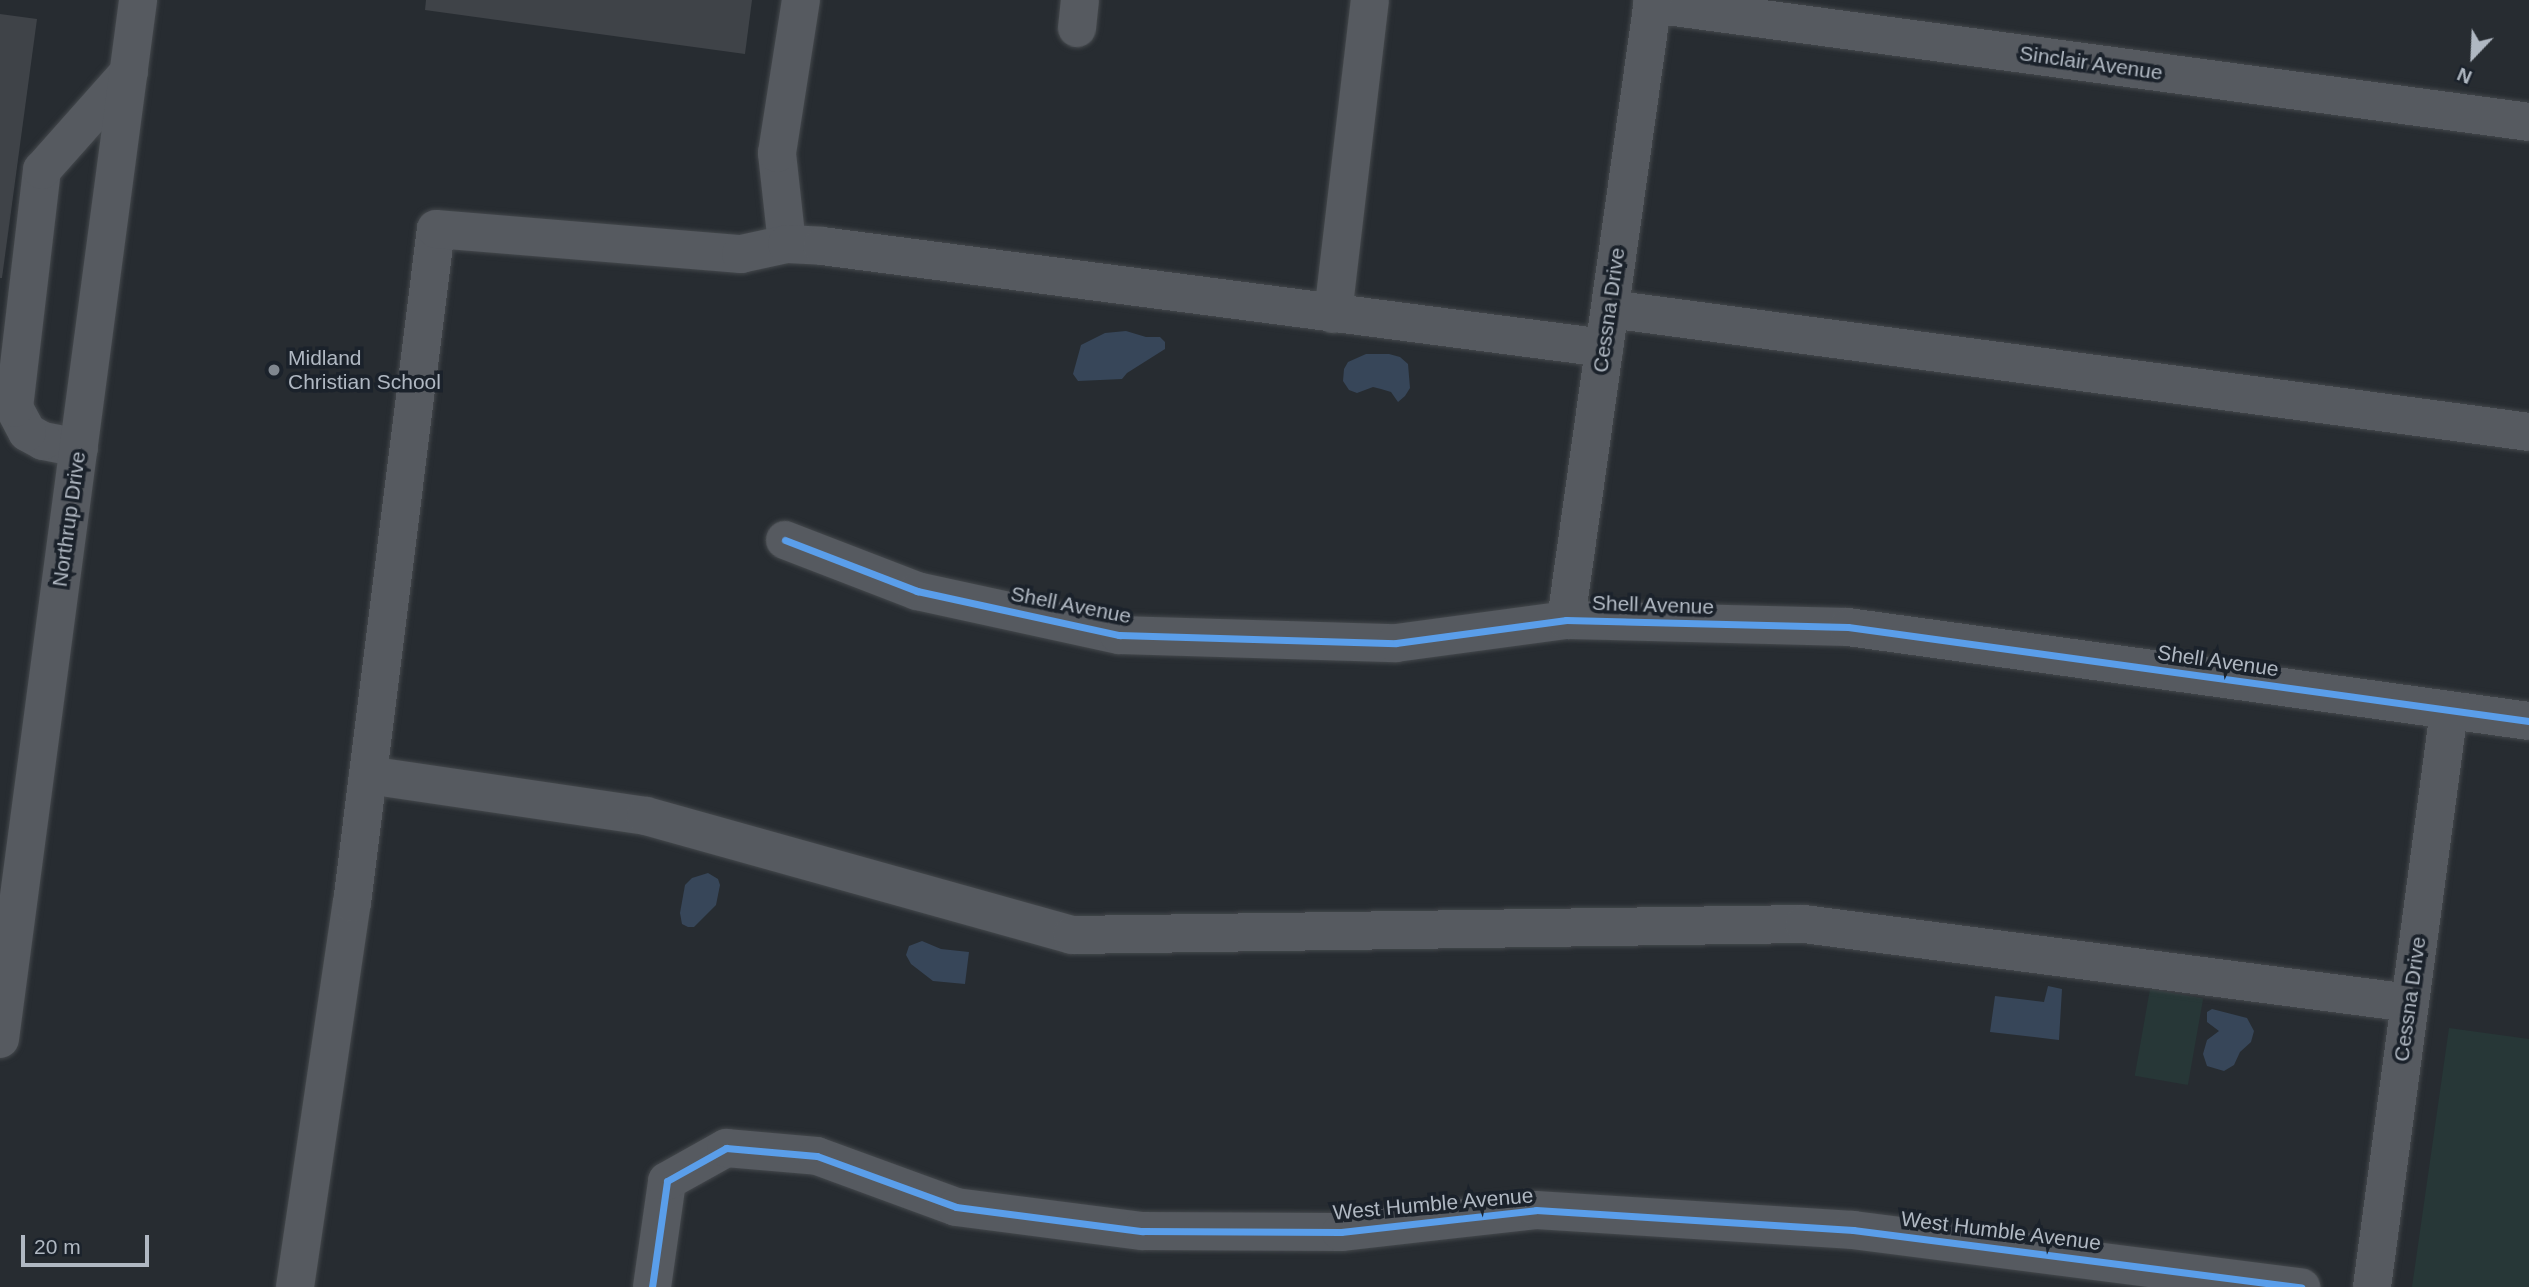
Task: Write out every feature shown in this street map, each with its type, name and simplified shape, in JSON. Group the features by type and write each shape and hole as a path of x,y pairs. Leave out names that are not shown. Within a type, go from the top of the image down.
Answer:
{"street":[{"name":"Northrup Drive","path":"0,1039 138,0"},
{"path":"786,244 777,153 801,0"},
{"path":"1333,314 1370,0"},
{"name":"Sinclair Avenue","path":"1653,2 2529,122"},
{"name":"Cessna Drive","path":"1566,620 1653,2"},
{"path":"79,448 43,441 27,432 14,408 42,170 129,72"},
{"path":"295,1287 368,775 436,229 741,254 786,244 836,248 1604,348"},
{"path":"1610,309 2529,432"},
{"name":"Shell Avenue","path":"785,540 917,591 1119,635 1396,643 1566,620 1849,628 2529,721"},
{"name":"Cessna Drive","path":"2372,1287 2449,711"},
{"path":"368,775 646,816 1072,935 1804,924 2410,1003"},
{"name":"West Humble Avenue","path":"652,1287 667,1181 726,1148 817,1156 956,1208 1142,1231 1341,1232 1536,1210 1853,1230 2301,1287"}],"shaded area":[{"path":"2150,989 2203,998 2188,1085 2135,1076"},
{"path":"2449,1028 2529,1039 2529,1287 2412,1287"}],"water":[{"path":"1126,331 1146,337 1160,337 1165,342 1165,349 1122,379 1078,381 1073,374 1081,345 1105,333"},
{"path":"1366,354 1389,354 1400,357 1408,364 1410,388 1398,402 1391,392 1373,387 1357,393 1349,390 1343,381 1348,362"},
{"path":"708,873 718,879 720,885 716,905 694,927 688,927 682,924 680,913 685,885 692,878"},
{"path":"922,941 941,949 969,952 965,984 933,981 911,964 906,955 909,946"},
{"path":"2048,986 2062,989 2059,1040 1990,1032 1995,996 2044,1002"},
{"path":"2212,1009 2247,1018 2254,1031 2251,1042 2240,1052 2234,1065 2224,1071 2207,1066 2203,1054 2207,1040 2219,1031 2207,1022 2207,1012"}],"building":[{"path":"426,0 752,0 745,54 425,10"},
{"path":"0,14 37,19 2,278 0,278"}],"cycle path":[{"path":"785,540 917,591 1119,635 1396,643 1566,620 1848,627 2529,721"},
{"path":"652,1287 667,1181 726,1148 817,1156 956,1207 1142,1231 1341,1232 1536,1210 1853,1230 2301,1287"}],"place":[{"name":"Midland Christian School","path":"274,370"}]}
